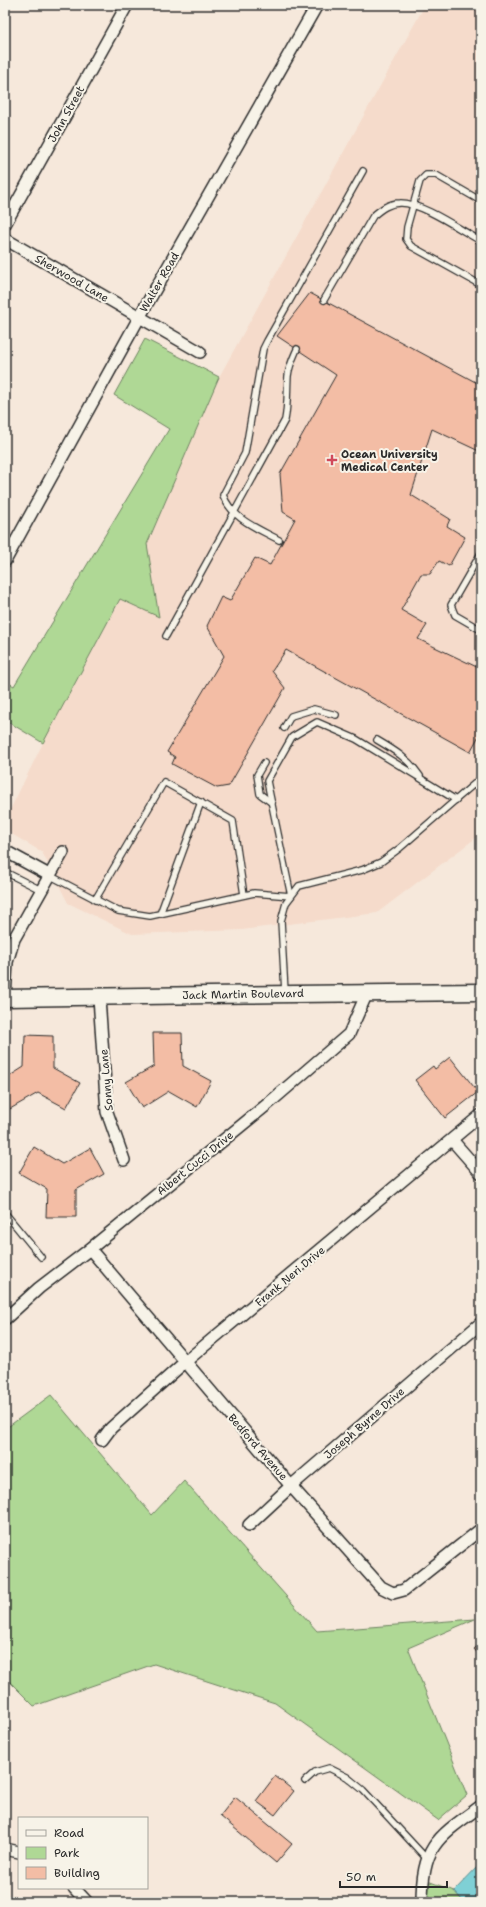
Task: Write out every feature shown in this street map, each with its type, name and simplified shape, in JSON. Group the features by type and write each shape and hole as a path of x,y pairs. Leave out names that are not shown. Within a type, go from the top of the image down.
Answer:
{"street":[{"name":"John Street","path":"5,224 127,5"},
{"name":"Walter Road","path":"5,561 140,316 316,5"},
{"name":"Sherwood Lane","path":"5,239 200,352"},
{"path":"5,851 49,875"},
{"path":"5,998 7,962 14,939 63,852"},
{"name":"Jack Martin Boulevard","path":"5,998 100,998 285,993 481,992"},
{"name":"Albert Cucci Drive","path":"5,1320 39,1288 90,1249 269,1104 349,1034 367,993"},
{"name":"Sonny Lane","path":"100,998 107,1112 124,1160"},
{"name":"Frank Neri Drive","path":"102,1440 110,1428 185,1362 481,1115"},
{"path":"452,1140 481,1173"},
{"name":"Bedford Avenue","path":"90,1249 291,1486 381,1587 393,1593 404,1590 442,1562 481,1529"},
{"name":"Joseph Byrne Drive","path":"249,1525 291,1486 481,1323"},
{"path":"422,1902 422,1882 427,1859 434,1844 449,1829 481,1806"},
{"path":"5,1849 18,1852"},
{"path":"75,1889 87,1902"}],"lane":[{"path":"279,540 234,514 227,506 223,495 245,453 263,350 266,341 363,171"},
{"path":"481,201 436,175 426,175 420,181 407,227 406,239 411,246 481,285"},
{"path":"324,300 373,216 384,207 402,203 413,205 424,209 481,240"},
{"path":"166,636 285,420 288,407 288,376 290,366 297,349"},
{"path":"481,553 451,605 455,615 481,630"},
{"path":"284,728 292,716 314,709 336,716"},
{"path":"291,896 267,781 292,737 317,722 356,739 456,800"},
{"path":"377,740 397,752 413,765 421,778"},
{"path":"264,763 257,775 260,794 272,803"},
{"path":"285,993 281,921 286,903 299,886 362,870 381,862 481,778"},
{"path":"95,900 164,782 233,820 244,895"},
{"path":"160,914 201,802"},
{"path":"5,872 41,890"},
{"path":"49,875 118,911 150,916 254,893 291,896"},
{"path":"5,1214 41,1257"},
{"path":"305,1781 315,1772 329,1768 347,1777 363,1790 427,1859"}],"shaded area":[{"name":"Ocean University Medical Center","path":"425,5 481,5 481,834 377,913 242,930 132,934 68,903 42,852 10,833 5,820 43,743 120,599 159,616 147,544 219,377"}],"green space":[{"path":"145,339 219,377 147,544 159,617 120,599 43,743 5,720 5,681 14,686 169,429 114,395"},
{"path":"51,1395 152,1515 184,1481 317,1631 475,1619 408,1648 467,1795 438,1820 275,1703 154,1664 34,1706 5,1677 5,1429"},
{"path":"420,1878 454,1891 464,1902 421,1902"}],"water":[{"path":"481,1863 481,1902 464,1902 454,1891"}],"building":[{"path":"5,5 11,5 5,15"},
{"name":"Ocean University Medical Center","path":"310,293 481,385 481,452 432,429 411,495 450,519 447,526 465,537 449,566 439,561 430,574 421,574 401,610 427,625 418,639 481,669 481,732 470,752 286,650 272,671 285,688 229,786 217,788 172,764 175,757 167,752 224,656 207,626 221,597 230,601 255,558 270,565 295,519 283,512 280,474 336,375 277,336"},
{"path":"153,1033 182,1033 183,1066 211,1081 197,1107 169,1091 142,1108 126,1082 154,1066"},
{"path":"25,1035 53,1036 53,1068 80,1083 66,1108 38,1093 10,1109 5,1100 5,1079 24,1067"},
{"path":"450,1057 478,1092 445,1118 415,1080 433,1066 435,1069"},
{"path":"34,1147 62,1164 90,1148 104,1174 76,1190 76,1217 46,1217 47,1189 19,1173"},
{"path":"481,1643 481,1657 474,1649"},
{"path":"275,1776 294,1791 275,1815 256,1801"},
{"path":"235,1797 292,1844 276,1863 220,1816"}],"place":[{"name":"Ocean University Medical Center","path":"332,460"}]}
